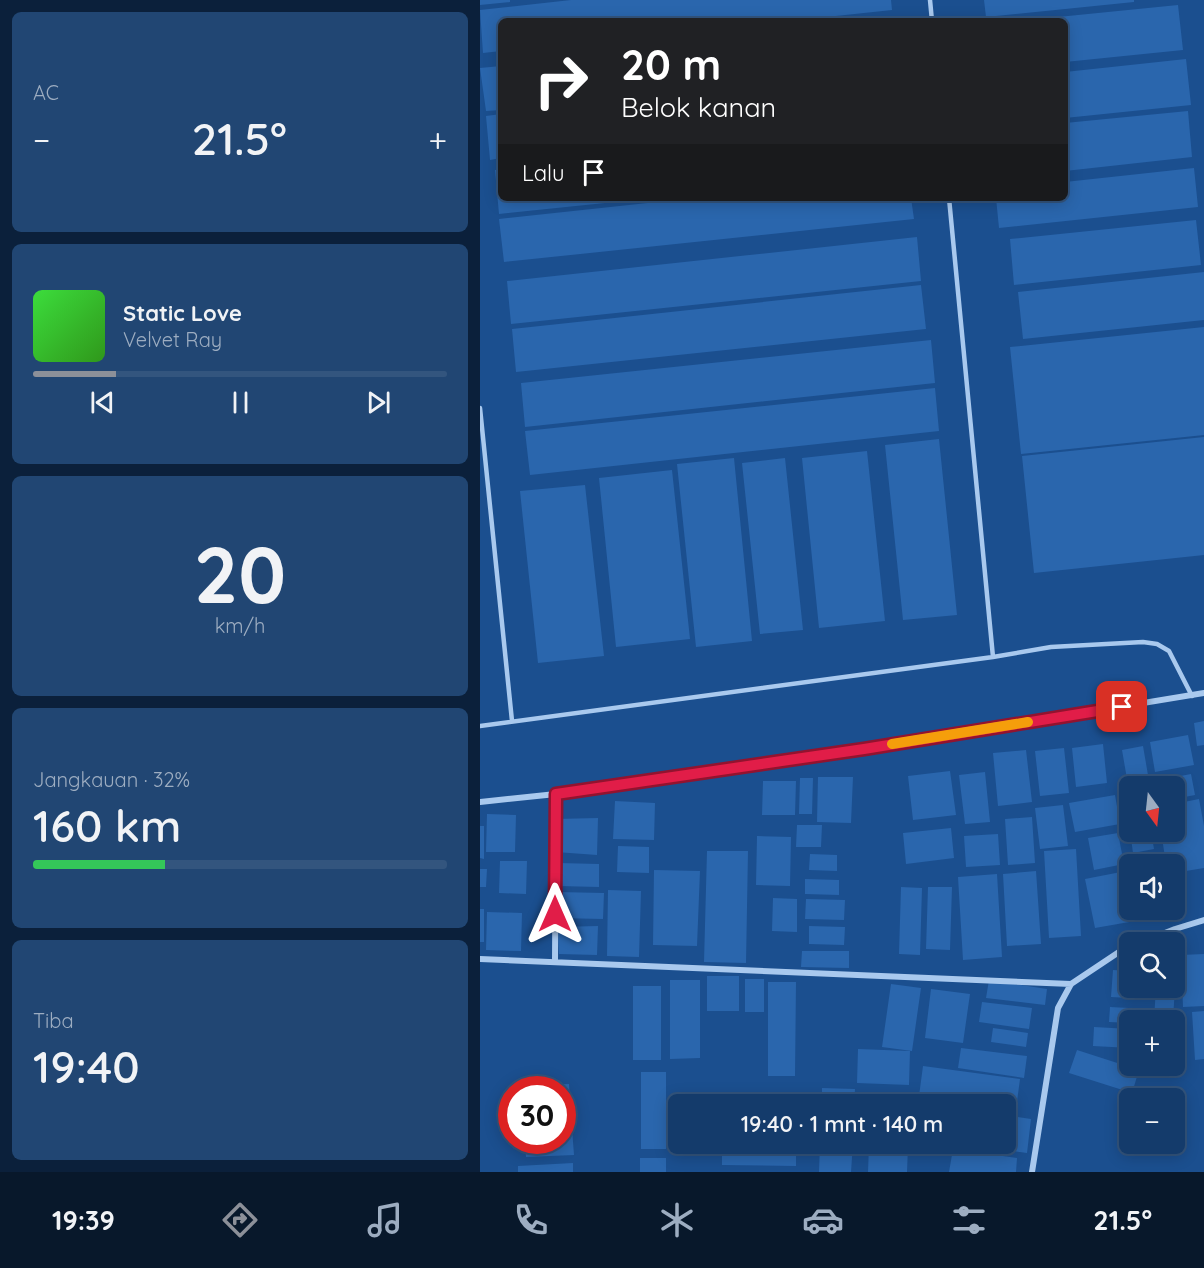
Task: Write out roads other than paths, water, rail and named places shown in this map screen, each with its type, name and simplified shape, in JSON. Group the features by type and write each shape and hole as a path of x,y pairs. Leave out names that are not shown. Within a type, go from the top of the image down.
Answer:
{"street":[{"path":"480,802 556,794 876,747 1204,693"},
{"path":"555,962 556,794"},
{"path":"1167,932 1204,920"},
{"path":"1032,1172 1058,1008 1071,984 1119,954"},
{"path":"480,959 1071,984"}],"lane":[{"path":"930,0 932,18"},
{"path":"949,201 993,657"},
{"path":"480,408 512,721"},
{"path":"480,726 993,657 1051,647 1143,642 1157,644 1169,651 1192,696"}]}
